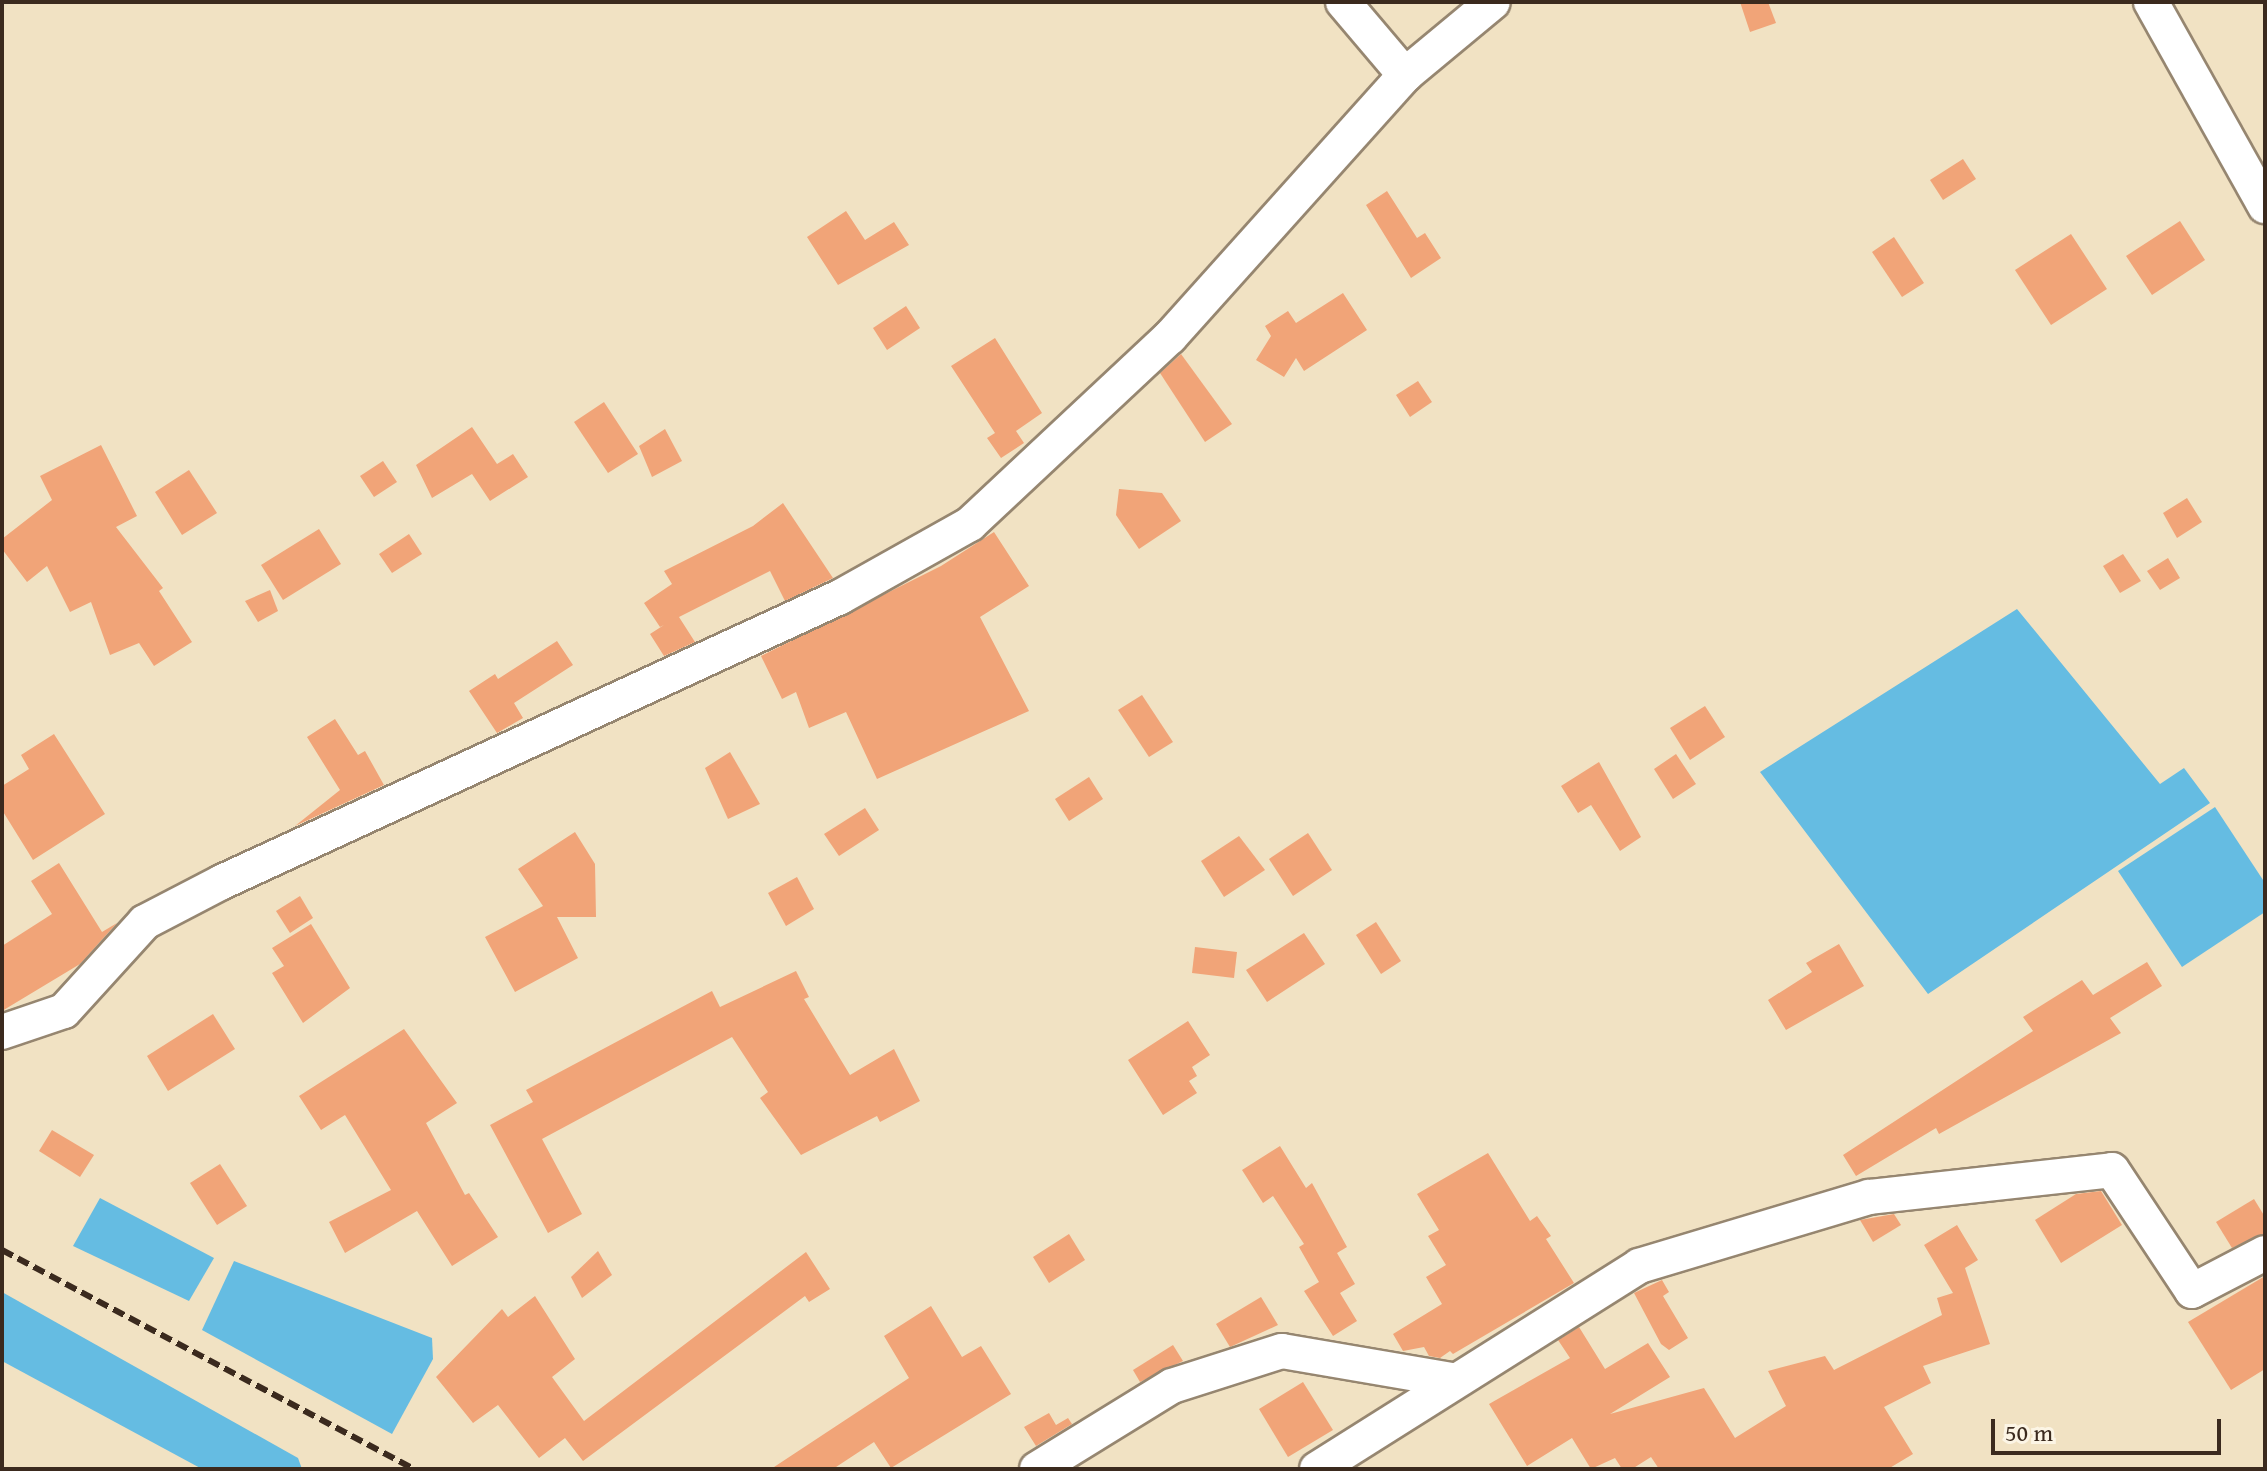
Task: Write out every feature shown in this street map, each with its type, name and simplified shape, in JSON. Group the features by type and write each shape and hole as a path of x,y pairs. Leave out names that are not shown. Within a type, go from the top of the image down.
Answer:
{"street":[{"path":"1343,2 1405,75"},
{"path":"2,1032 64,1011 145,922 196,895 840,597 970,524 1170,337 1405,75 1493,2"},
{"path":"2151,2 2265,206"},
{"path":"1317,1469 1452,1380 1639,1266 1869,1197 2112,1170 2192,1291 2265,1253"},
{"path":"1037,1469 1172,1386 1282,1351 1452,1380"}],"water":[{"path":"2017,609 2160,784 2184,768 2210,803 1928,994 1760,772"},
{"path":"2215,807 2265,883 2265,912 2182,967 2118,871"},
{"path":"100,1198 214,1258 189,1301 73,1246"},
{"path":"234,1261 432,1338 433,1359 392,1434 202,1330"},
{"path":"2,1292 298,1458 302,1469 202,1469 2,1361"}],"building":[{"path":"1740,2 1768,2 1776,23 1750,32"},
{"path":"1963,159 1976,179 1943,200 1930,180"},
{"path":"1387,191 1417,238 1425,233 1441,258 1411,278 1366,205"},
{"path":"846,211 865,240 894,222 909,245 838,285 807,237"},
{"path":"2180,221 2205,260 2152,295 2126,256"},
{"path":"2071,234 2107,289 2051,325 2015,270"},
{"path":"1894,237 1924,283 1902,297 1872,252"},
{"path":"1343,293 1367,330 1304,371 1296,358 1284,377 1256,360 1271,336 1265,326 1288,311 1296,323"},
{"path":"906,306 920,328 887,350 873,328"},
{"path":"995,338 1042,413 1016,431 1024,443 1001,458 987,438 995,433 951,366"},
{"path":"1181,354 1232,424 1205,442 1160,373"},
{"path":"1418,381 1432,402 1410,417 1396,395"},
{"path":"604,402 638,454 608,473 574,422"},
{"path":"472,427 497,464 513,454 528,477 490,501 472,474 432,498 416,465"},
{"path":"665,429 682,461 652,477 639,446"},
{"path":"101,445 137,516 116,527 163,588 159,591 192,642 154,666 139,643 110,655 91,602 70,612 47,566 27,582 2,549 2,539 52,500 40,476"},
{"path":"383,461 397,482 374,497 360,476"},
{"path":"189,470 217,513 182,535 155,492"},
{"path":"1119,489 1162,493 1181,521 1139,549 1116,515"},
{"path":"2187,498 2202,522 2177,538 2163,513"},
{"path":"783,503 833,578 785,601 770,571 679,617 695,642 664,656 650,634 664,625 660,627 644,603 672,584 664,571 753,526"},
{"path":"319,529 341,564 283,600 261,565"},
{"path":"994,532 1029,586 980,617 1029,711 877,779 846,712 809,728 796,692 782,699 761,656 941,566"},
{"path":"409,534 422,554 392,573 379,554"},
{"path":"2123,554 2141,581 2120,593 2103,566"},
{"path":"2168,558 2180,578 2160,590 2147,571"},
{"path":"270,590 278,611 258,622 245,601"},
{"path":"557,641 573,665 514,703 523,718 497,733 469,691 495,674 498,679"},
{"path":"1142,695 1173,742 1149,757 1118,710"},
{"path":"1705,706 1725,737 1690,760 1670,728"},
{"path":"335,719 358,755 365,751 384,785 295,826 340,790 307,737"},
{"path":"54,734 105,814 33,860 2,810 2,786 29,769 21,755"},
{"path":"730,752 760,804 728,819 705,768"},
{"path":"1676,754 1696,784 1673,799 1654,769"},
{"path":"1599,762 1641,837 1620,851 1591,805 1578,813 1561,786"},
{"path":"1089,777 1103,799 1069,821 1055,799"},
{"path":"865,808 879,830 839,856 824,834"},
{"path":"575,832 595,864 596,917 557,917 578,958 515,992 485,937 543,906 518,869"},
{"path":"1308,833 1332,870 1293,896 1269,859"},
{"path":"1239,836 1265,870 1224,897 1201,861"},
{"path":"59,863 102,932 117,923 80,964 2,1011 2,946 52,914 31,881"},
{"path":"797,877 814,909 786,926 768,893"},
{"path":"300,896 313,918 290,933 276,911"},
{"path":"1376,922 1401,961 1381,974 1356,935"},
{"path":"311,924 350,988 303,1023 272,973 284,966 272,948"},
{"path":"1304,933 1325,964 1267,1002 1246,970"},
{"path":"1839,944 1864,986 1786,1030 1768,1000 1812,972 1806,963"},
{"path":"1195,947 1237,952 1234,978 1192,973"},
{"path":"2147,962 2162,986 2110,1018 2121,1033 1939,1134 1936,1128 1856,1176 1843,1155 2033,1031 2023,1017 2082,980 2093,995"},
{"path":"796,971 809,997 804,999 850,1075 894,1049 920,1101 880,1122 877,1116 801,1155 760,1098 768,1092 732,1037 542,1139 582,1214 548,1233 490,1125 533,1102 526,1090 712,991 720,1007"},
{"path":"213,1014 235,1049 168,1091 147,1056"},
{"path":"1188,1021 1210,1055 1192,1067 1197,1076 1189,1081 1197,1093 1163,1115 1128,1060"},
{"path":"404,1029 457,1103 426,1123 465,1195 469,1193 498,1237 452,1266 417,1211 345,1253 329,1222 391,1190 345,1115 321,1130 299,1096"},
{"path":"52,1130 94,1155 80,1177 39,1151"},
{"path":"1280,1146 1306,1188 1312,1183 1347,1247 1337,1253 1355,1284 1340,1293 1357,1321 1333,1336 1304,1291 1319,1282 1299,1247 1304,1244 1273,1196 1263,1203 1242,1170"},
{"path":"1488,1153 1530,1221 1537,1216 1551,1236 1546,1239 1574,1283 1453,1354 1450,1351 1440,1358 1429,1356 1424,1347 1403,1351 1393,1334 1442,1304 1426,1277 1446,1265 1428,1236 1439,1230 1417,1194"},
{"path":"220,1164 247,1206 217,1225 190,1183"},
{"path":"2101,1191 2122,1225 2061,1263 2035,1220 2076,1194"},
{"path":"2254,1199 2265,1217 2265,1233 2232,1248 2216,1222"},
{"path":"1894,1214 1901,1225 1873,1242 1860,1220"},
{"path":"1957,1225 1978,1260 1965,1268 1990,1344 1923,1366 1931,1383 1884,1407 1913,1454 1888,1469 1659,1469 1651,1457 1632,1469 1622,1469 1615,1458 1591,1469 1572,1438 1527,1466 1489,1404 1570,1358 1558,1340 1579,1327 1605,1369 1648,1343 1670,1377 1610,1414 1704,1388 1735,1438 1786,1406 1768,1371 1825,1356 1834,1370 1942,1315 1937,1298 1953,1293 1924,1245"},
{"path":"1069,1234 1085,1260 1049,1283 1033,1257"},
{"path":"598,1251 612,1275 582,1298 571,1277"},
{"path":"806,1252 830,1289 809,1302 805,1296 583,1461 565,1438 539,1458 498,1405 473,1423 436,1377 502,1309 508,1317 535,1296 575,1359 552,1377 584,1421"},
{"path":"2265,1276 2265,1369 2231,1390 2188,1322"},
{"path":"1662,1280 1669,1292 1663,1296 1688,1338 1669,1350 1661,1344 1634,1293"},
{"path":"1261,1297 1278,1325 1230,1347 1216,1324"},
{"path":"931,1306 962,1357 981,1346 1011,1394 891,1468 874,1442 833,1469 771,1469 909,1378 884,1336"},
{"path":"1173,1345 1183,1361 1140,1382 1133,1370"},
{"path":"1303,1382 1333,1430 1288,1457 1259,1409"},
{"path":"1049,1413 1056,1425 1068,1418 1072,1424 1036,1446 1024,1427"}],"railway":[{"path":"2,1250 414,1469"}]}
